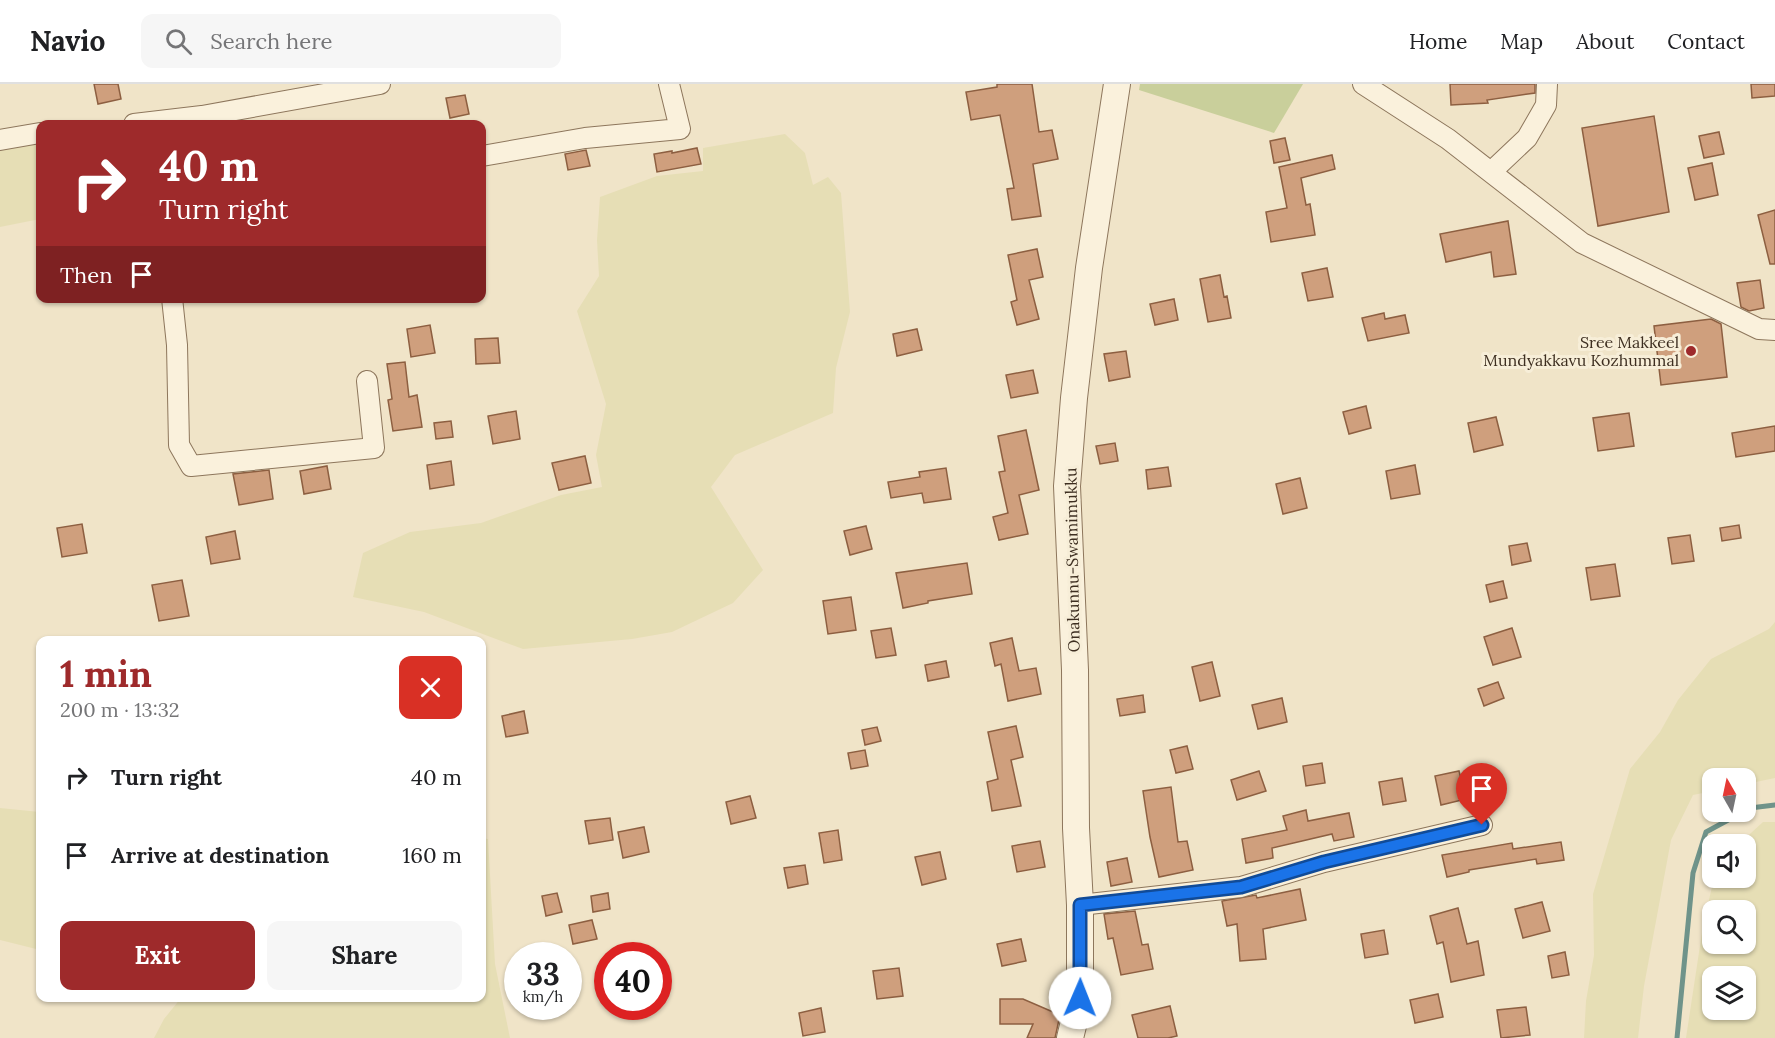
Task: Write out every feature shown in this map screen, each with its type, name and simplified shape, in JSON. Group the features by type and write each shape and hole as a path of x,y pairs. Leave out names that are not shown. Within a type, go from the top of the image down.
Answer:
{"street":[{"path":"168,120 380,84"},
{"path":"486,155 585,138 680,129 669,84"},
{"name":"Onakunnu-Swamimukku","path":"1070,1038 1080,998 1080,905 1075,670 1067,486 1074,398 1089,268 1117,84"},
{"path":"1363,84 1448,139 1582,243 1759,329 1775,330"},
{"path":"1491,172 1527,138 1546,105 1547,84"},
{"path":"0,140 36,134"},
{"path":"173,303 177,345 179,445 190,466 374,448 367,381"},
{"path":"1080,905 1241,887 1324,862 1482,825"}],"shaded area":[{"path":"785,134 805,153 813,185 828,177 841,193 850,312 836,368 833,413 735,455 711,487 763,570 733,603 672,632 632,639 523,649 424,612 353,597 363,553 410,532 481,523 561,495 602,487 596,455 606,404 577,311 599,276 597,240 600,197 657,176 703,171 703,148"},
{"path":"36,140 36,220 0,227 0,145"},
{"path":"1775,622 1775,778 1756,782 1756,768 1702,768 1702,793 1693,795 1671,840 1644,986 1638,1038 1584,1038 1586,1001 1594,955 1593,894 1630,769 1660,732 1678,700 1711,659 1769,629"},
{"path":"0,808 36,812 36,949 0,940"},
{"path":"1763,822 1775,822 1775,1038 1686,1038 1702,933 1702,954 1756,954 1756,900 1709,900 1712,888 1756,888 1756,834 1750,834"},
{"path":"486,839 488,839 495,964 504,1008 504,1020 506,1020 510,1038 154,1038 164,1019 178,1002 486,1002"}],"green space":[{"path":"1140,84 1303,84 1274,133 1139,90"}],"building":[{"path":"94,84 118,84 121,99 98,104"},
{"path":"997,84 1032,84 1039,132 1052,130 1058,159 1033,164 1041,216 1012,220 1007,189 1014,188 1000,115 971,120 966,92 997,87"},
{"path":"1450,84 1535,84 1535,93 1487,100 1488,103 1451,105"},
{"path":"1751,84 1775,84 1775,96 1752,98"},
{"path":"465,95 469,114 450,118 446,98"},
{"path":"1654,116 1669,212 1598,226 1582,128"},
{"path":"1719,132 1724,154 1704,158 1699,136"},
{"path":"1285,138 1290,160 1274,163 1270,141"},
{"path":"697,148 701,164 657,172 654,154"},
{"path":"586,150 590,166 568,170 565,154"},
{"path":"1332,155 1335,169 1301,178 1306,205 1310,204 1315,235 1271,242 1266,212 1287,208 1279,167"},
{"path":"1712,163 1718,195 1695,200 1688,168"},
{"path":"1775,210 1775,264 1770,264 1758,215"},
{"path":"1508,221 1516,274 1494,277 1491,252 1446,262 1440,234"},
{"path":"1037,249 1043,277 1029,280 1039,319 1017,325 1011,302 1017,300 1008,255"},
{"path":"1327,268 1333,297 1308,301 1302,273"},
{"path":"1220,275 1231,318 1208,322 1200,279"},
{"path":"1760,280 1764,308 1749,311 1741,307 1737,283"},
{"path":"1174,299 1178,320 1155,325 1150,304"},
{"path":"1384,313 1385,319 1405,315 1409,333 1368,341 1362,318"},
{"name":"Sree Makkeel Mundyakkavu Kozhummal","path":"1711,319 1721,324 1727,377 1661,385 1654,326"},
{"path":"430,325 435,353 411,357 407,329"},
{"path":"917,329 922,350 897,356 893,334"},
{"path":"498,338 500,363 476,364 475,339"},
{"path":"1126,351 1130,377 1109,381 1104,354"},
{"path":"405,362 409,397 417,395 422,427 393,431 388,400 392,399 387,364"},
{"path":"1033,370 1038,393 1011,398 1006,375"},
{"path":"1366,406 1371,428 1349,434 1343,412"},
{"path":"516,411 520,439 493,444 488,416"},
{"path":"1629,413 1634,446 1598,451 1593,418"},
{"path":"1496,417 1503,445 1474,452 1468,423"},
{"path":"451,421 453,437 436,439 434,423"},
{"path":"1775,426 1775,451 1736,457 1732,433"},
{"path":"1026,430 1039,490 1019,495 1028,534 999,540 993,517 1008,513 999,472 1005,471 998,436"},
{"path":"1115,443 1118,461 1100,464 1096,446"},
{"path":"585,456 591,483 559,490 552,463"},
{"path":"451,461 454,485 430,489 427,465"},
{"path":"1415,465 1420,494 1391,499 1386,471"},
{"path":"327,466 331,489 304,494 300,471"},
{"path":"1168,467 1171,486 1148,489 1146,470"},
{"path":"946,468 951,499 924,503 922,493 891,498 888,482 920,477 919,472"},
{"path":"269,470 273,499 239,505 233,474"},
{"path":"1300,478 1307,508 1283,514 1276,484"},
{"path":"82,524 87,553 62,557 57,528"},
{"path":"1739,525 1741,538 1722,541 1720,528"},
{"path":"866,526 872,549 850,555 844,531"},
{"path":"235,531 240,559 211,564 206,537"},
{"path":"1690,535 1694,561 1672,564 1668,538"},
{"path":"1527,543 1531,561 1512,565 1509,546"},
{"path":"967,563 972,594 928,601 928,603 903,608 896,573"},
{"path":"1615,564 1620,596 1591,600 1586,568"},
{"path":"182,580 189,616 159,621 152,585"},
{"path":"1503,581 1507,598 1490,602 1486,585"},
{"path":"851,597 856,630 828,634 823,601"},
{"path":"891,628 896,655 876,658 871,631"},
{"path":"1512,628 1521,657 1493,665 1484,637"},
{"path":"1012,638 1019,671 1036,668 1041,694 1008,701 1001,664 995,666 990,643"},
{"path":"946,661 949,677 928,681 925,665"},
{"path":"1212,662 1220,696 1200,701 1192,667"},
{"path":"1498,682 1504,698 1484,706 1478,689"},
{"path":"1143,695 1145,712 1120,716 1117,699"},
{"path":"1282,698 1287,722 1258,729 1252,705"},
{"path":"524,711 528,733 506,737 502,716"},
{"path":"1016,726 1023,757 1011,760 1021,806 992,811 987,782 998,779 988,732"},
{"path":"877,727 881,741 865,745 862,730"},
{"path":"1187,746 1193,769 1176,773 1170,750"},
{"path":"865,750 868,766 851,769 848,753"},
{"path":"1322,763 1325,783 1306,786 1303,766"},
{"path":"1259,771 1266,791 1237,800 1231,780"},
{"path":"1459,771 1466,799 1441,805 1435,776"},
{"path":"1402,778 1406,801 1383,805 1379,782"},
{"path":"1171,787 1178,842 1187,841 1193,870 1159,877 1143,791"},
{"path":"750,796 756,818 731,824 726,802"},
{"path":"1306,810 1308,821 1349,813 1354,837 1334,841 1332,834 1272,848 1273,858 1246,863 1242,839 1287,830 1283,816"},
{"path":"610,818 613,840 589,844 585,821"},
{"path":"644,827 649,852 623,858 618,832"},
{"path":"838,830 842,860 824,863 819,833"},
{"path":"1040,841 1045,867 1017,872 1012,846"},
{"path":"1561,842 1564,860 1537,864 1536,859 1469,870 1469,872 1447,877 1442,855 1512,843 1513,849"},
{"path":"940,852 946,879 922,885 915,857"},
{"path":"1127,858 1132,882 1111,886 1107,862"},
{"path":"805,865 808,884 788,888 784,868"},
{"path":"1300,889 1306,920 1263,929 1266,959 1240,961 1237,924 1227,926 1222,901 1256,895 1257,898"},
{"path":"557,893 562,912 546,916 542,896"},
{"path":"608,893 610,909 593,912 591,896"},
{"path":"1542,902 1550,931 1523,938 1515,909"},
{"path":"1458,908 1467,944 1478,941 1484,975 1451,982 1443,942 1437,944 1430,916"},
{"path":"1135,911 1142,945 1148,944 1153,969 1121,975 1113,938 1108,939 1104,914"},
{"path":"592,920 597,939 573,942 569,925"},
{"path":"1384,930 1388,954 1365,958 1361,934"},
{"path":"1021,939 1026,961 1002,966 997,944"},
{"path":"1565,952 1569,975 1552,978 1548,956"},
{"path":"899,968 903,996 877,999 873,971"},
{"path":"1438,994 1443,1017 1415,1023 1410,1000"},
{"path":"1000,999 1023,999 1060,1015 1055,1038 1027,1038 1033,1024 1000,1024"},
{"path":"1170,1006 1177,1036 1138,1038 1132,1015"},
{"path":"1526,1007 1530,1035 1501,1038 1497,1010"},
{"path":"821,1008 825,1032 803,1036 799,1013"}],"waterway":[{"path":"1756,807 1775,805"},
{"path":"1677,1038 1693,873 1706,832 1724,822"}],"place":[{"name":"Sree Makkeel Mundyakkavu Kozhummal","path":"1691,351"}],"route":[{"path":"1080,998 1080,905 1241,887 1324,862 1482,825"}]}
